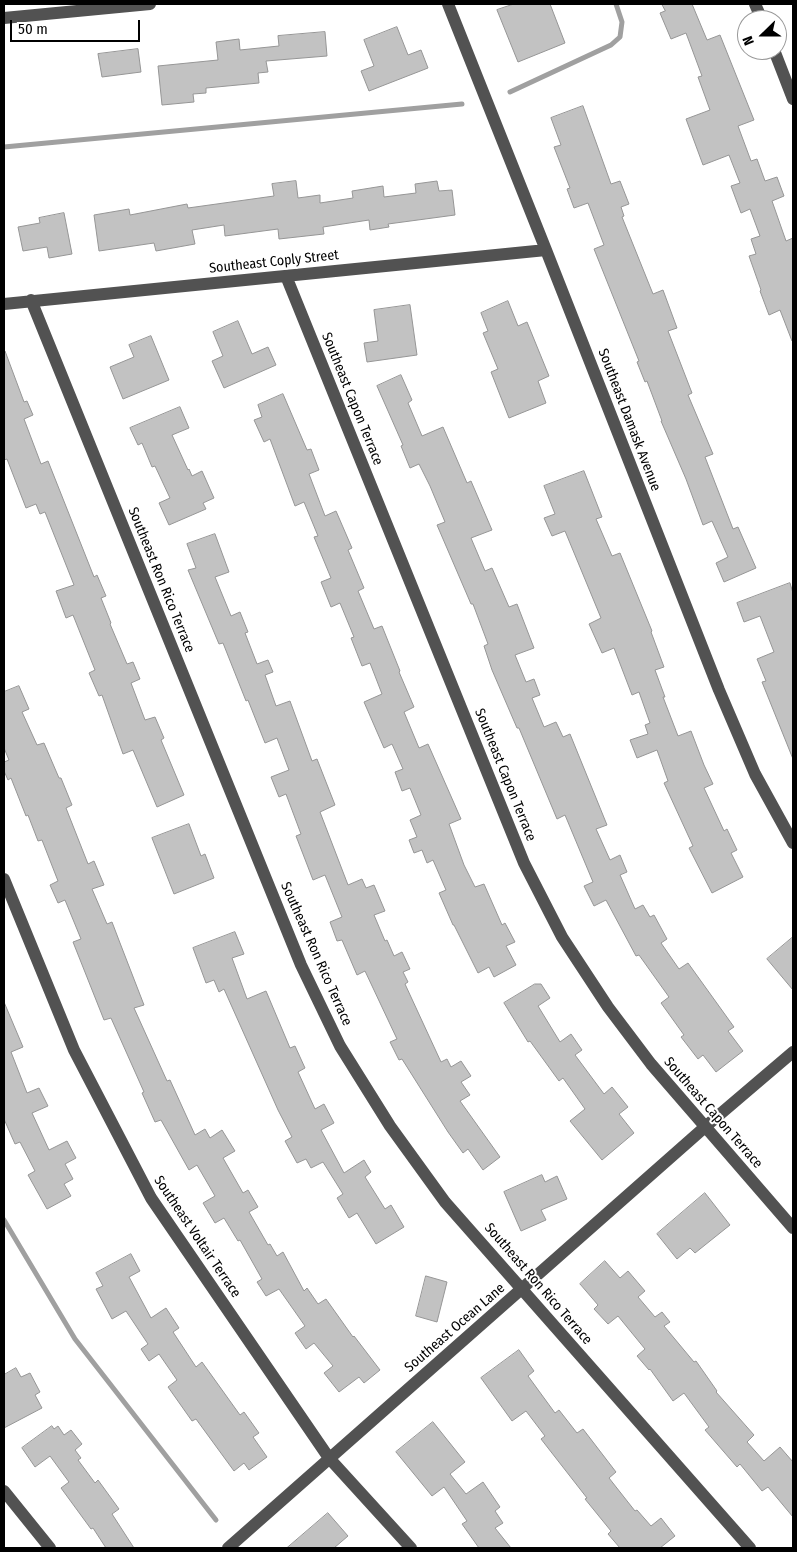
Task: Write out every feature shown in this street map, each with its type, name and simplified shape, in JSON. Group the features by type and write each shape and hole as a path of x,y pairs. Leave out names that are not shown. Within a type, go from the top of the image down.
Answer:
{"street":[{"path":"4,18 150,4"},
{"name":"Southeast Damask Avenue","path":"448,4 718,690 755,774 793,843"},
{"path":"778,60 793,99"},
{"name":"Southeast Coply Street","path":"4,304 546,250"},
{"name":"Southeast Capon Terrace","path":"286,276 524,862 562,937 608,1006 651,1064 793,1228"},
{"name":"Southeast Ron Rico Terrace","path":"31,300 301,966 340,1046 390,1126 445,1202 750,1548"},
{"name":"Southeast Voltair Terrace","path":"4,879 74,1050 151,1198 329,1458 411,1548"},
{"name":"Southeast Ocean Lane","path":"228,1548 793,1052"},
{"path":"4,1491 50,1548"}],"building":[{"path":"514,4 550,4 565,43 518,62 497,10"},
{"path":"662,4 692,4 707,40 720,35 754,120 738,126 751,161 757,159 765,181 777,177 784,196 772,201 786,241 793,238 793,341 780,310 769,315 760,291 749,256 756,254 751,239 760,236 750,209 741,213 731,186 740,183 729,155 703,165 686,119 710,110 698,77 702,76 686,33 671,39 660,13 665,11"},
{"path":"397,27 408,55 421,50 428,68 369,91 361,71 374,66 364,40"},
{"path":"325,32 327,56 266,61 268,72 258,73 259,83 206,88 206,93 193,94 194,102 162,105 158,66 218,60 216,42 239,39 240,50 279,46 278,36"},
{"path":"138,49 141,72 102,77 98,54"},
{"path":"583,106 611,184 620,181 629,204 621,207 624,216 622,217 653,294 663,290 677,328 668,331 692,393 688,395 713,454 705,457 733,529 738,527 756,568 724,582 716,563 728,557 712,521 703,525 647,381 645,382 637,362 639,361 594,249 604,245 588,203 574,208 567,189 570,188 554,147 561,145 551,118"},
{"path":"296,181 298,198 320,195 320,203 353,198 352,191 383,186 384,197 416,193 415,184 437,181 439,191 452,190 455,215 388,224 389,227 370,230 369,220 323,227 324,234 279,239 278,229 225,236 224,225 192,230 195,244 156,251 154,243 99,251 94,215 129,209 130,215 187,204 188,208 274,196 272,184"},
{"path":"64,213 72,254 49,258 47,247 23,251 18,227 40,223 39,218"},
{"path":"508,301 518,326 527,322 549,376 538,381 546,403 509,418 491,372 498,369 483,333 488,331 481,313"},
{"path":"410,305 417,355 367,362 364,343 378,341 374,310"},
{"path":"238,321 252,354 268,347 276,365 224,388 212,361 223,356 213,332"},
{"path":"151,336 169,380 123,399 110,367 134,357 129,345"},
{"path":"4,351 24,402 27,401 33,415 24,419 41,464 48,461 94,577 97,575 106,596 101,598 110,624 127,664 133,662 140,679 131,683 145,720 155,717 164,738 161,740 184,795 157,807 133,750 123,754 102,695 99,696 89,673 95,670 73,615 66,618 56,591 74,585 45,512 40,514 36,504 26,508 7,459 4,460"},
{"path":"401,375 412,400 408,403 422,436 443,427 467,483 471,481 492,530 471,538 485,571 492,568 509,607 517,604 534,648 515,655 526,682 534,679 540,695 532,698 544,727 556,722 563,737 570,734 607,825 596,829 610,860 620,855 627,872 620,875 635,909 643,905 650,917 654,915 667,939 661,943 679,969 688,963 734,1027 728,1031 743,1051 716,1072 703,1055 698,1059 681,1037 684,1035 661,1003 669,997 639,955 636,956 606,900 594,906 584,886 593,882 565,815 557,819 519,728 517,728 492,670 484,646 488,644 473,604 471,604 437,525 445,522 419,464 410,468 401,446 403,445 377,386"},
{"path":"283,394 307,450 311,449 319,470 309,474 325,516 336,511 352,548 348,550 364,588 358,591 374,629 382,626 414,707 404,712 419,748 428,744 461,819 449,824 464,865 475,887 484,884 502,925 505,923 515,942 506,946 516,965 494,977 489,967 478,973 439,893 446,890 433,860 427,863 422,850 414,853 409,840 417,837 410,820 421,815 410,788 402,791 395,772 403,769 392,744 384,748 364,702 382,694 370,663 362,666 351,638 354,637 340,603 331,607 321,582 331,578 314,537 318,536 304,502 295,506 270,439 264,442 254,420 262,417 258,405"},
{"path":"180,407 189,428 172,435 192,476 202,471 214,498 203,503 206,509 169,525 159,503 170,498 155,466 152,467 142,443 138,445 130,428"},
{"path":"584,471 602,517 596,519 612,556 620,553 652,631 664,667 655,670 678,736 691,731 713,784 704,788 724,831 727,829 737,850 731,853 743,877 712,893 689,848 693,846 664,783 668,781 657,750 637,758 630,740 648,734 645,725 650,723 639,692 632,695 614,648 602,653 589,624 601,618 565,531 552,536 544,518 555,514 544,486"},
{"path":"215,534 229,572 215,577 231,616 240,612 248,632 245,633 257,664 268,660 273,672 265,675 276,706 290,701 312,761 317,759 335,805 320,812 348,885 362,879 366,888 374,885 385,911 374,915 385,941 387,940 394,956 402,952 410,969 403,972 408,982 405,984 441,1062 447,1059 451,1067 461,1061 471,1076 461,1082 470,1095 460,1101 500,1157 483,1170 468,1149 463,1153 402,1059 399,1060 390,1042 397,1039 365,971 357,975 342,940 337,941 330,922 342,917 325,875 313,880 296,836 301,834 286,794 279,797 271,777 289,770 277,738 265,743 223,643 219,644 188,570 196,568 187,544"},
{"path":"790,583 793,593 793,759 762,682 766,681 757,659 774,652 760,616 744,622 737,603"},
{"path":"19,686 29,709 22,712 37,745 44,743 59,778 61,778 72,805 66,808 88,864 94,861 104,885 92,889 107,924 112,922 144,1005 134,1008 167,1081 170,1080 195,1135 205,1129 210,1138 222,1130 235,1151 223,1158 243,1193 248,1190 258,1207 249,1212 268,1245 270,1244 277,1256 283,1252 304,1291 307,1288 318,1304 326,1299 353,1337 380,1370 364,1383 359,1377 339,1392 324,1373 333,1366 314,1343 306,1349 295,1333 305,1326 279,1289 266,1296 257,1282 262,1279 240,1240 238,1241 224,1218 215,1223 203,1203 215,1196 197,1165 189,1170 161,1120 155,1122 142,1093 144,1092 111,1018 104,1020 73,942 81,939 65,900 58,903 50,885 58,881 42,840 38,841 11,778 8,780 4,771 4,762 9,760 4,748 4,692"},
{"path":"189,824 201,856 205,854 214,878 174,894 152,838"},
{"path":"235,932 244,954 232,958 247,999 266,991 290,1048 295,1046 305,1068 298,1072 315,1109 324,1104 334,1123 321,1130 344,1173 364,1160 371,1172 365,1177 385,1209 391,1205 404,1227 376,1244 357,1213 349,1218 337,1198 343,1194 323,1162 311,1168 306,1159 297,1163 285,1141 292,1137 224,989 219,992 214,980 206,983 193,948"},
{"path":"793,937 793,990 767,959"},
{"path":"535,984 541,984 550,998 538,1006 560,1042 571,1034 582,1050 575,1055 604,1094 612,1087 628,1107 619,1114 634,1133 602,1160 570,1121 585,1109 563,1078 559,1081 530,1041 528,1042 504,1003"},
{"path":"4,1002 23,1047 11,1052 27,1093 39,1088 48,1106 32,1113 49,1150 67,1141 76,1158 65,1164 73,1179 64,1184 71,1196 47,1209 28,1175 35,1171 20,1142 15,1144 4,1119"},
{"path":"542,1175 545,1182 557,1176 567,1199 541,1210 546,1220 521,1231 504,1192"},
{"path":"705,1193 730,1225 695,1253 690,1248 677,1259 657,1234"},
{"path":"131,1254 140,1271 129,1277 151,1318 166,1308 179,1328 173,1332 196,1367 202,1362 240,1415 244,1412 259,1433 253,1437 267,1457 249,1470 244,1463 234,1471 196,1419 192,1421 168,1387 177,1380 159,1354 149,1361 141,1349 148,1344 126,1311 112,1319 96,1289 103,1286 96,1273"},
{"path":"605,1261 620,1278 628,1271 645,1291 638,1297 655,1317 662,1312 670,1322 664,1326 694,1362 696,1361 716,1392 754,1435 747,1442 764,1461 780,1447 793,1462 793,1517 768,1487 762,1491 740,1464 737,1467 705,1430 709,1427 684,1393 673,1401 650,1369 637,1356 645,1349 618,1316 608,1324 594,1309 598,1305 580,1284"},
{"path":"426,1276 447,1282 437,1322 416,1316"},
{"path":"519,1350 534,1371 528,1376 555,1413 559,1410 577,1433 583,1429 616,1472 609,1478 635,1511 637,1510 651,1526 661,1518 675,1536 660,1548 620,1548 608,1534 611,1531 541,1439 545,1436 526,1411 512,1421 481,1378"},
{"path":"16,1368 21,1377 30,1373 40,1392 35,1395 42,1408 4,1428 4,1375"},
{"path":"433,1422 465,1462 450,1474 466,1494 483,1482 500,1507 495,1511 503,1523 495,1528 511,1548 479,1548 462,1524 467,1521 444,1487 432,1496 396,1452"},
{"path":"52,1426 54,1429 58,1426 64,1435 71,1430 82,1444 75,1450 81,1458 78,1460 95,1483 98,1480 119,1509 112,1514 134,1548 106,1548 93,1528 91,1529 61,1488 69,1482 50,1456 35,1467 22,1448"},
{"path":"328,1513 348,1536 334,1548 287,1548"}],"waterway":[{"path":"510,92 611,45 620,37 622,22 616,4"},
{"path":"4,147 462,104"},
{"path":"4,1220 75,1339 216,1520"}]}
